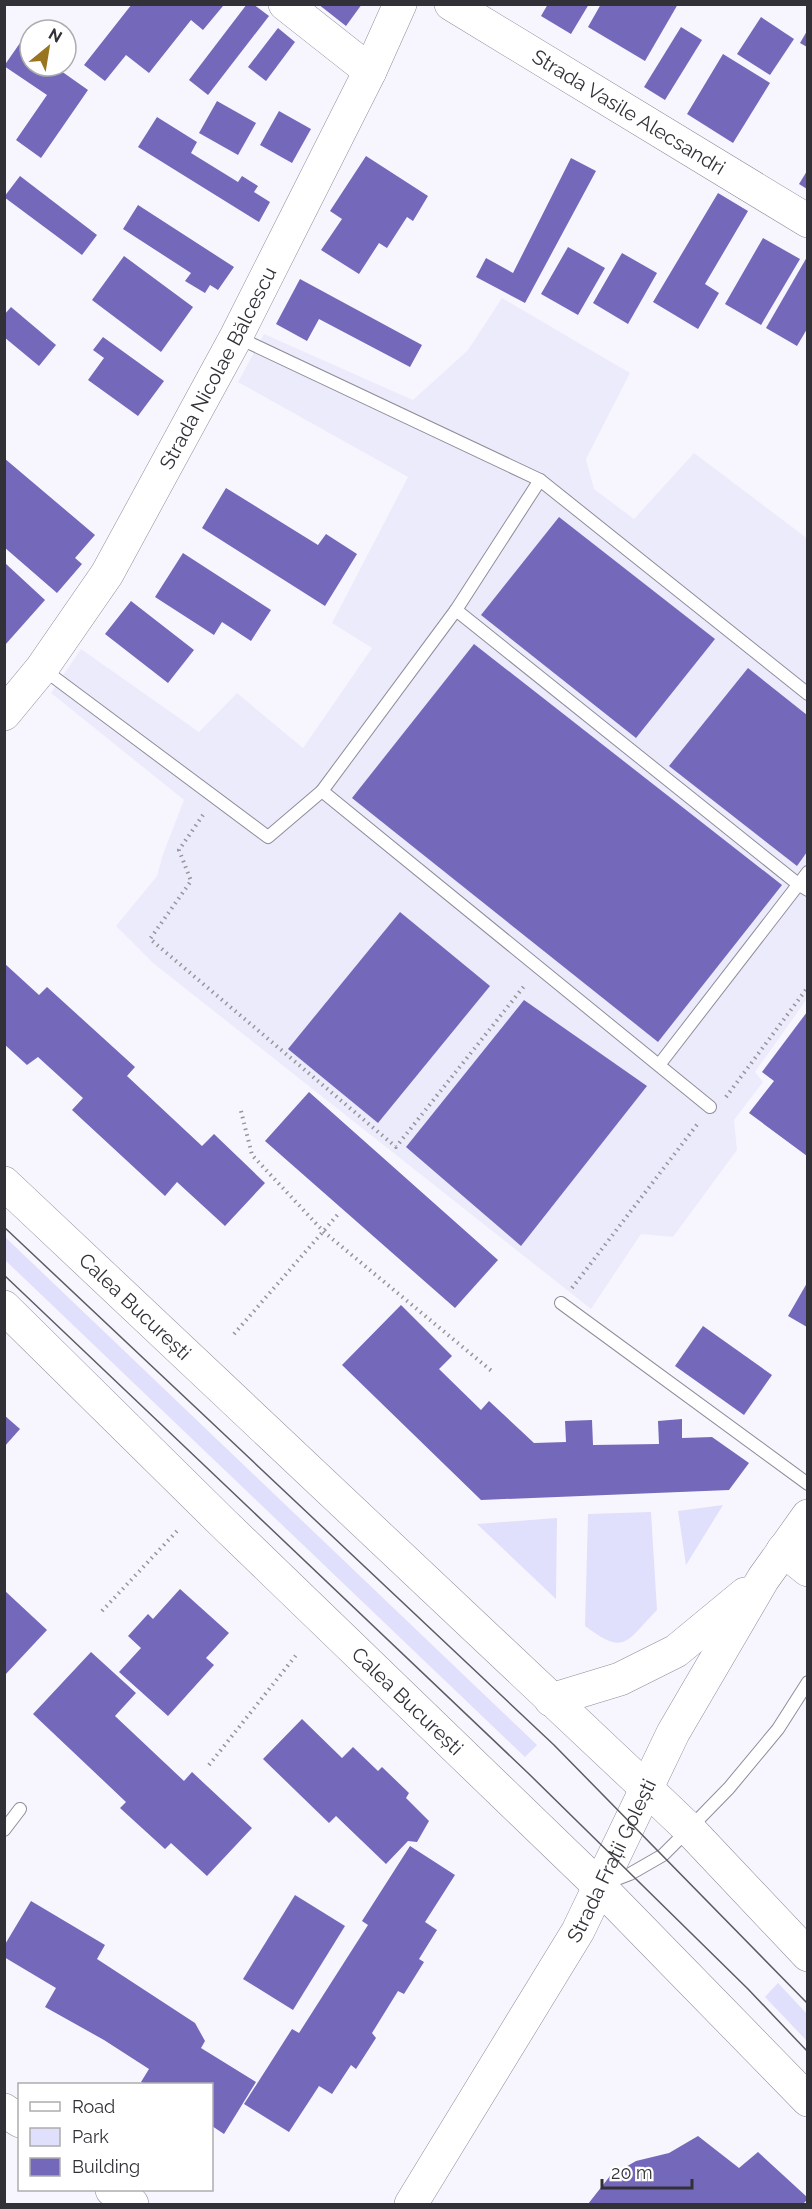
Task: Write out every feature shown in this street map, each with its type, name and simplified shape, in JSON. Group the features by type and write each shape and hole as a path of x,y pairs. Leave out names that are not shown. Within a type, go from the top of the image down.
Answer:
{"main road":[{"path":"285,4 369,71"},
{"name":"Strada Nicolae Bălcescu","path":"4,714 42,668 107,574 236,337 400,4"},
{"name":"Strada Vasile Alecsandri","path":"451,4 807,221"},
{"name":"Calea București","path":"4,1183 206,1371 689,1829 807,1956"},
{"name":"Calea București","path":"4,1307 599,1886 807,2100"},
{"name":"Strada Frații Golești","path":"411,2205 578,1931 673,1733 763,1579 795,1560 807,1516"},
{"path":"551,1700 620,1679 676,1651 763,1579"},
{"path":"4,2110 18,2120"},
{"path":"113,2191 132,2205"}],"lane":[{"path":"236,337 540,480 807,694"},
{"path":"42,668 268,837 322,790 456,610 540,480"},
{"path":"456,610 803,887"},
{"path":"322,790 710,1107"},
{"path":"659,1065 803,887 807,872"},
{"path":"561,1303 807,1484"},
{"path":"599,1886 630,1874 663,1855 729,1788 778,1729 807,1682"},
{"path":"4,1830 20,1809"}],"path":[{"path":"215,797 179,850 191,881 150,939 396,1148 539,967"},
{"path":"561,1303 710,1107 729,1095 807,987"},
{"path":"241,1111 252,1155 324,1232 494,1373"},
{"path":"234,1334 340,1212"},
{"path":"102,1611 177,1531"},
{"path":"209,1765 297,1654"}],"shaded area":[{"path":"502,298 630,373 586,459 594,489 634,519 694,453 808,539 807,999 755,1072 763,1082 734,1120 737,1150 673,1237 641,1234 591,1309 153,963 116,926 157,876 184,800 51,693 81,649 199,732 237,693 303,748 372,648 332,623 408,477 238,382 264,334 413,400 468,350"}],"green space":[{"path":"4,1236 537,1745 525,1757 5,1260"},
{"path":"723,1505 686,1565 678,1511"},
{"path":"651,1512 657,1610 625,1641 618,1643 609,1641 585,1626 588,1514"},
{"path":"557,1518 556,1599 477,1524"},
{"path":"778,1983 807,2014 807,2041 765,1997"}],"building":[{"path":"132,4 221,4 223,6 203,30 191,20 149,73 126,55 105,81 84,65"},
{"path":"247,4 253,4 269,16 208,95 189,80"},
{"path":"318,4 362,4 346,26"},
{"path":"548,4 589,4 571,34 541,16"},
{"path":"601,4 678,4 645,61 588,27"},
{"path":"761,17 794,39 770,75 737,54"},
{"path":"681,27 702,40 665,100 644,87"},
{"path":"278,28 295,42 266,81 248,67"},
{"path":"807,31 807,47 800,43"},
{"path":"18,46 18,75 4,66"},
{"path":"723,54 770,83 733,143 687,114"},
{"path":"22,78 71,78 88,90 41,158 16,140 47,95"},
{"path":"217,101 256,123 238,155 199,133"},
{"path":"279,111 311,129 292,163 260,145"},
{"path":"157,117 197,142 191,153 238,182 242,176 258,186 254,192 270,202 259,222 138,147"},
{"path":"366,156 428,196 413,221 407,217 387,248 379,243 359,274 321,250 342,219 330,211"},
{"path":"571,158 596,171 525,303 476,277 486,258 513,273"},
{"path":"807,171 807,189 799,184"},
{"path":"20,176 97,235 82,255 4,197"},
{"path":"718,193 748,211 705,284 719,293 698,329 653,302"},
{"path":"138,205 234,267 218,290 210,285 205,293 185,281 191,273 123,229"},
{"path":"763,238 800,259 761,325 725,304"},
{"path":"568,247 605,268 578,315 541,294"},
{"path":"622,253 657,273 628,324 593,303"},
{"path":"124,256 193,307 161,352 92,300"},
{"path":"807,257 807,329 797,346 766,328"},
{"path":"300,279 422,345 410,367 319,319 307,341 276,324"},
{"path":"11,307 56,345 39,366 4,337 4,315"},
{"path":"103,337 164,381 138,416 88,380 104,358 93,350"},
{"path":"4,458 95,535 75,558 82,564 57,593 4,547"},
{"path":"226,488 318,545 326,534 357,554 325,606 202,528"},
{"path":"559,517 715,639 636,738 481,615"},
{"path":"183,553 271,610 251,641 222,622 214,635 155,597"},
{"path":"5,563 45,600 5,645"},
{"path":"131,601 194,650 168,683 105,634"},
{"path":"474,644 782,885 658,1042 352,798"},
{"path":"748,668 807,715 807,852 797,866 669,766"},
{"path":"400,912 490,986 378,1123 288,1049"},
{"path":"4,963 39,995 47,987 135,1067 127,1076 202,1146 214,1134 265,1183 225,1226 177,1182 165,1196 72,1110 83,1098 38,1057 27,1065 4,1044"},
{"path":"524,1000 647,1086 521,1246 406,1147"},
{"path":"807,1012 807,1156 749,1113 774,1081 762,1072"},
{"path":"309,1092 498,1260 455,1308 265,1141"},
{"path":"807,1283 807,1327 788,1316"},
{"path":"401,1305 452,1356 439,1369 481,1410 489,1401 534,1443 566,1442 565,1421 592,1420 593,1445 659,1444 658,1421 682,1419 682,1438 712,1437 749,1463 729,1490 481,1500 342,1365"},
{"path":"703,1326 772,1375 744,1415 675,1366"},
{"path":"4,1415 20,1429 4,1447"},
{"path":"180,1589 229,1633 206,1658 214,1665 168,1716 119,1672 141,1648 128,1636 148,1614 153,1619"},
{"path":"4,1590 47,1630 4,1676"},
{"path":"91,1652 136,1693 115,1716 184,1781 192,1772 252,1828 207,1876 171,1843 165,1849 120,1808 126,1802 33,1714"},
{"path":"302,1719 342,1758 353,1747 378,1771 382,1767 409,1793 406,1798 429,1821 417,1842 408,1841 386,1864 336,1816 329,1823 263,1759"},
{"path":"410,1846 455,1875 425,1922 437,1930 419,1959 424,1962 404,1994 398,1991 372,2033 376,2038 356,2069 351,2065 332,2094 319,2086 289,2132 244,2104 292,2029 299,2033 368,1925 362,1921"},
{"path":"295,1895 345,1926 293,2010 243,1979"},
{"path":"31,1901 105,1945 97,1959 195,2023 205,2041 201,2048 256,2082 224,2134 213,2127 213,2083 141,2082 149,2069 104,2040 45,2007 56,1988 4,1957 4,1946"},
{"path":"698,2136 739,2168 758,2152 807,2197 807,2200 803,2204 588,2204 610,2176 636,2161 669,2153"}],"tram line":[{"path":"4,1227 554,1745 808,2004"},
{"path":"4,1275 528,1773 748,1989 808,2052"}]}
